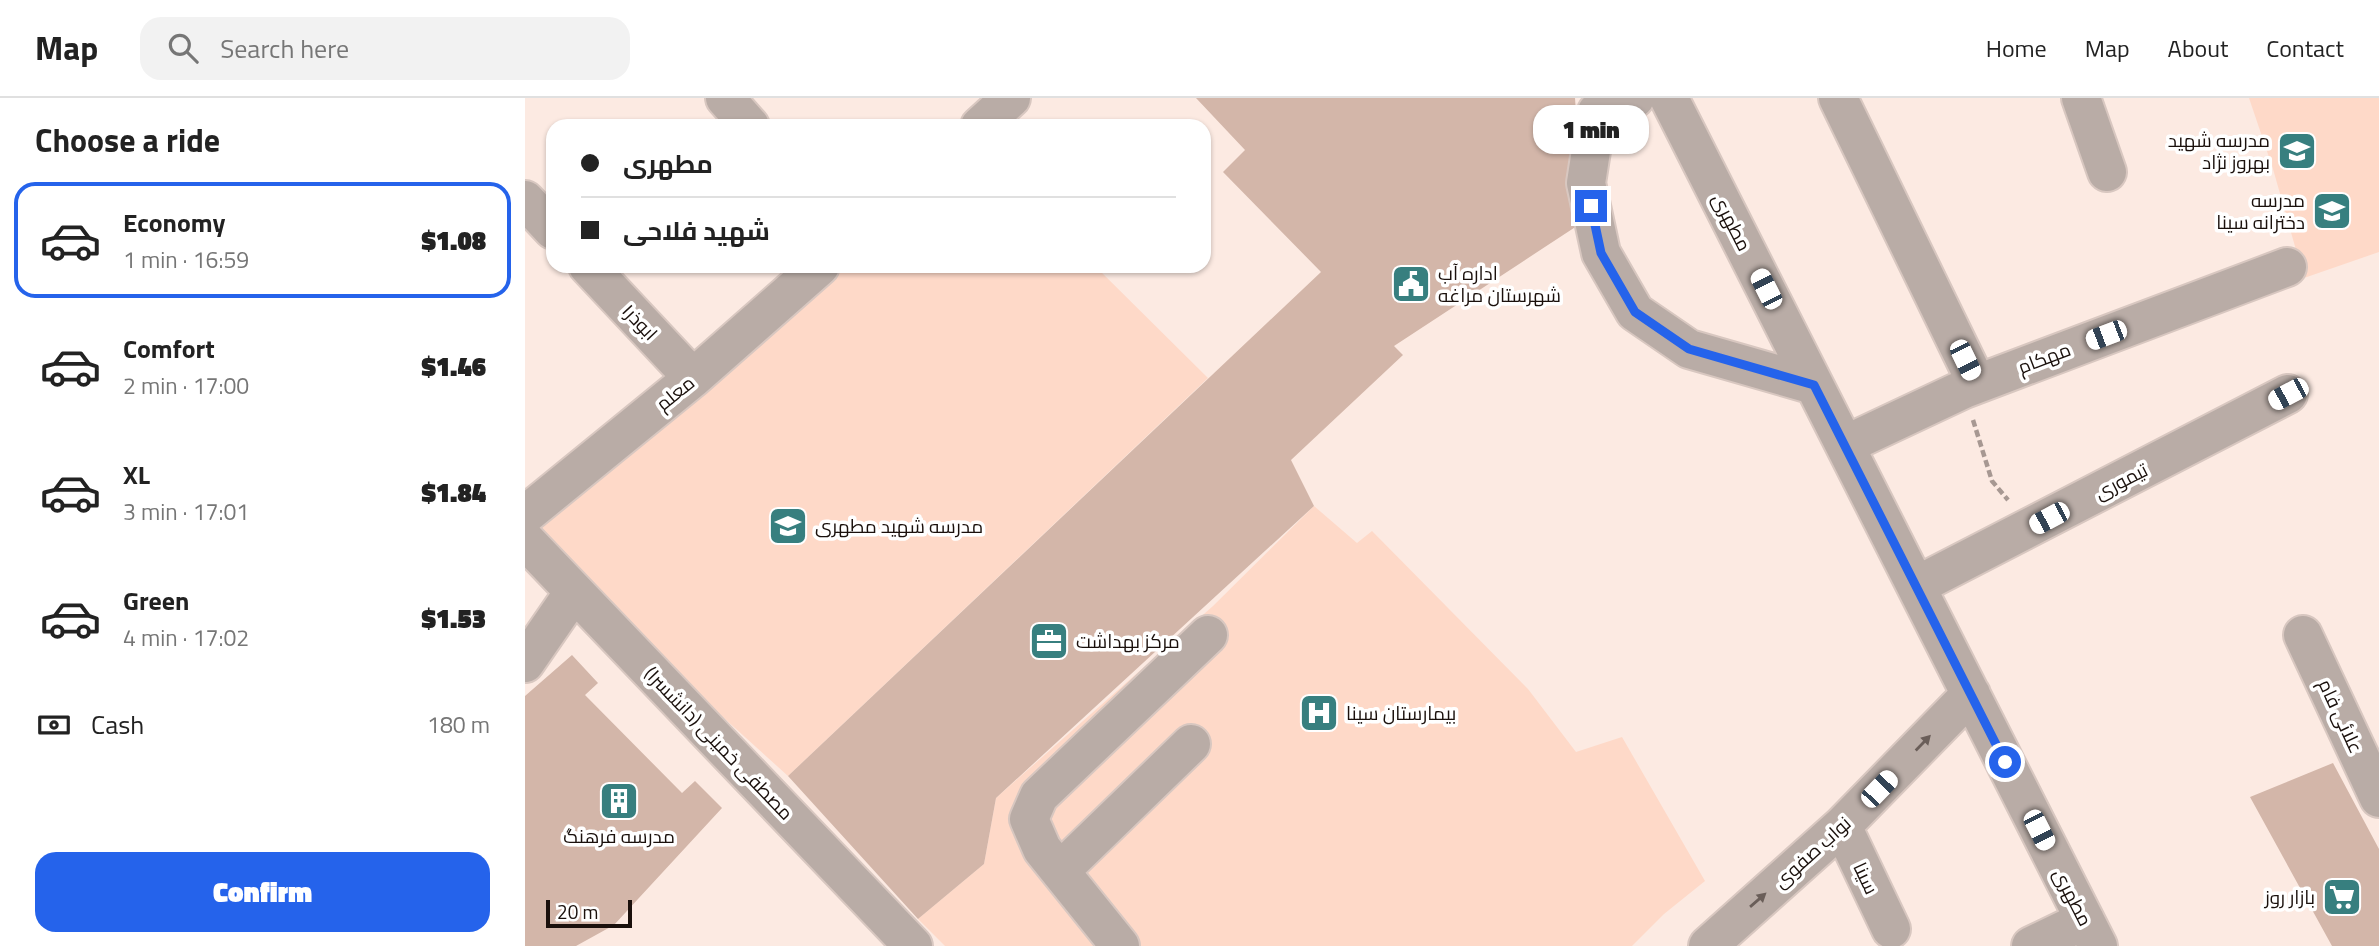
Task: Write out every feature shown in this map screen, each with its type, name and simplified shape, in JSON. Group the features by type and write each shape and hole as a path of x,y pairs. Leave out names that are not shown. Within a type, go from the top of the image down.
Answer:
{"street":[{"path":"725,98 744,119"},
{"path":"1635,98 1597,113 1586,183 1601,253 1635,312 1689,349 1814,385"},
{"name":"مطهری","path":"1669,98 2092,933"},
{"path":"1838,98 1970,386"},
{"path":"2081,98 2107,172"},
{"path":"525,200 546,222"},
{"name":"مهکام","path":"1845,445 1970,386 2287,267"},
{"name":"ابوذر۱","path":"594,273 693,378"},
{"name":"معلم","path":"525,515 693,378 812,273"},
{"name":"تیموری","path":"1916,586 2288,394"},
{"name":"مصطفی خمینی (دانشسرا)","path":"525,540 913,946"},
{"path":"525,663 574,592"},
{"path":"1120,946 1042,849 1029,819 1039,796 1208,635"},
{"name":"علائی فام","path":"2302,635 2379,797"},
{"name":"نواب صفوی","path":"1724,940 1842,827 1971,694"},
{"path":"1060,871 1191,744"},
{"name":"سینا","path":"1842,827 1891,929"},
{"path":"2031,946 2092,933"}],"path":[{"path":"1970,386 1992,481 2013,506 2025,530"}],"shaded area":[{"name":"مدرسه دخترانه سینا","path":"2249,98 2379,98 2379,252 2304,278 2273,169"},
{"name":"مدرسه شهید مطهری","path":"813,273 1102,273 1208,378 788,776 525,538"},
{"name":"بیمارستان سینا","path":"1314,506 1357,543 1372,531 1528,689 1576,752 1622,737 1705,881 1664,914 1632,946 945,946 918,919 984,864 996,798 1213,606"}],"building":[{"name":"مرکز بهداشت","path":"1196,98 1575,98 1583,222 1394,346 1403,355 1291,460 1314,506 996,798 984,864 918,919 788,776 1321,272 1223,172 1245,150"},
{"name":"مدرسه فرهنگ","path":"572,655 598,683 585,695 682,793 695,781 722,808 614,925 576,946 525,946 525,696"},
{"name":"بازار روز","path":"2333,763 2379,849 2379,946 2332,946 2250,797"}],"place":[{"name":"مدرسه شهید بهروز نژاد","path":"2297,151"},
{"name":"مدرسه دخترانه سینا","path":"2332,211"},
{"name":"اداره آب شهرستان مراغه","path":"1411,284"},
{"name":"مدرسه شهید مطهری","path":"788,526"},
{"name":"مرکز بهداشت","path":"1049,641"},
{"name":"بیمارستان سینا","path":"1319,713"},
{"name":"مدرسه فرهنگ","path":"619,801"},
{"name":"بازار روز","path":"2342,897"}],"route":[{"path":"1591,206 1601,253 1635,312 1689,349 1814,385 2005,762"}]}
